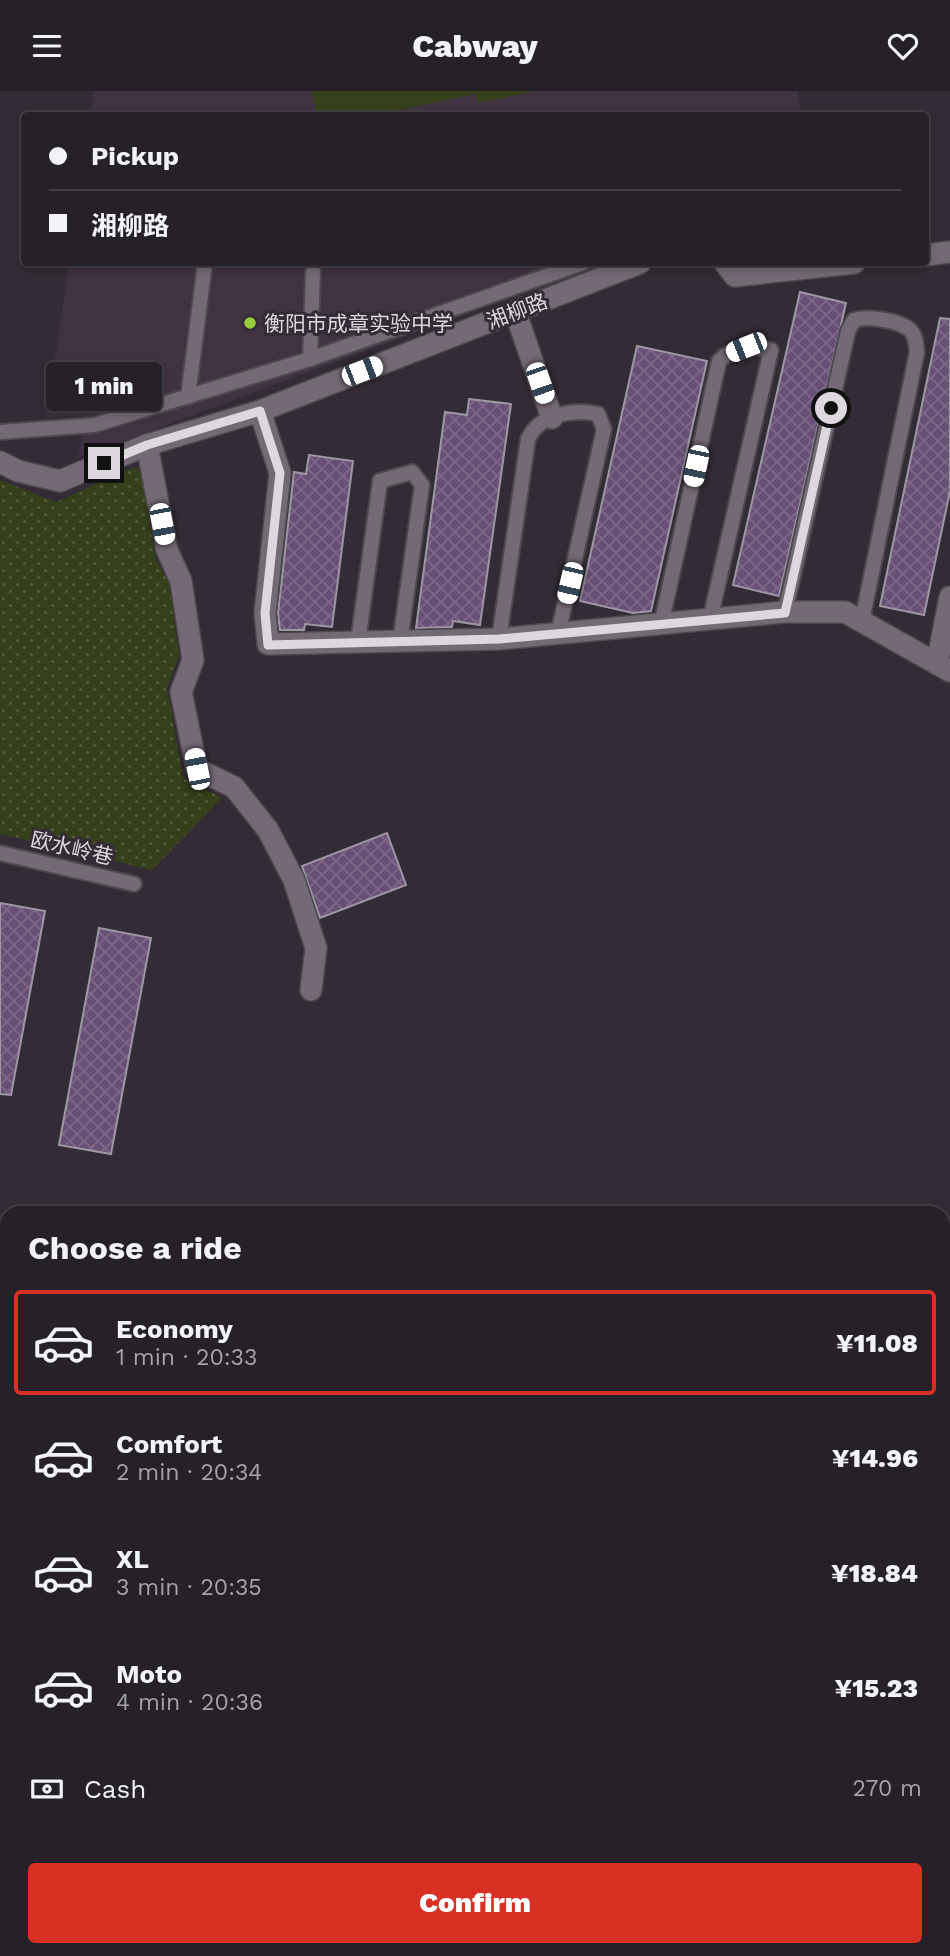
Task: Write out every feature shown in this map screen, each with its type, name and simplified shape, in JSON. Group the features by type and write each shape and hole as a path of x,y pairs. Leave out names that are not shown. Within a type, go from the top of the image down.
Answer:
{"street":[{"path":"929,255 950,252"},
{"name":"湘柳路","path":"0,462 18,471 60,481 147,445 260,411 632,266"},
{"path":"727,266 735,276 827,266"},
{"path":"515,311 552,418"},
{"path":"260,411 280,473 265,613 268,645 499,639 785,613 845,612 943,667 950,597"},
{"path":"147,445 167,550 181,581 193,660 181,692 197,769 234,787 268,830 294,880 316,948 312,990"}],"lane":[{"path":"188,397 205,266"},
{"path":"0,432 94,425 310,359 574,266"},
{"path":"310,359 313,272"},
{"path":"785,613 848,331 854,320 863,317 909,329 915,337 918,352 862,621"},
{"path":"661,625 719,361 725,355 754,346 771,350 710,620"},
{"path":"499,639 528,439 532,431 552,418 572,411 583,411 598,415 604,429 558,634"},
{"path":"358,642 380,481 412,472 422,485 400,642"},
{"name":"欧水岭巷","path":"0,853 134,884"}],"shaded area":[{"path":"94,91 798,91 801,112 90,112"},
{"name":"衡阳市成章实验中学","path":"69,266 594,266 78,458 85,417 73,415 46,419"}],"green space":[{"path":"312,91 536,91 478,103 475,94 389,112 316,112"},
{"path":"135,467 141,472 156,560 169,583 179,656 167,688 183,778 222,798 152,870 0,834 0,480 56,502"}],"building":[{"path":"800,292 846,303 779,596 733,585"},
{"path":"940,318 950,319 950,491 924,615 880,606"},
{"path":"637,346 707,361 651,611 633,613 580,601"},
{"path":"469,399 511,404 480,625 453,621 452,627 416,628 445,412 467,415"},
{"path":"309,455 353,461 332,627 305,624 304,630 280,630 278,613 294,472 306,474"},
{"path":"387,833 406,885 320,918 302,866"},
{"path":"0,903 45,911 11,1095 0,1094"},
{"path":"99,928 151,938 111,1154 59,1145"}],"place":[{"name":"衡阳市成章实验中学","path":"250,323"}],"route":[{"path":"104,463 147,445 260,411 280,473 265,613 268,645 499,639 785,613 831,408"}]}
